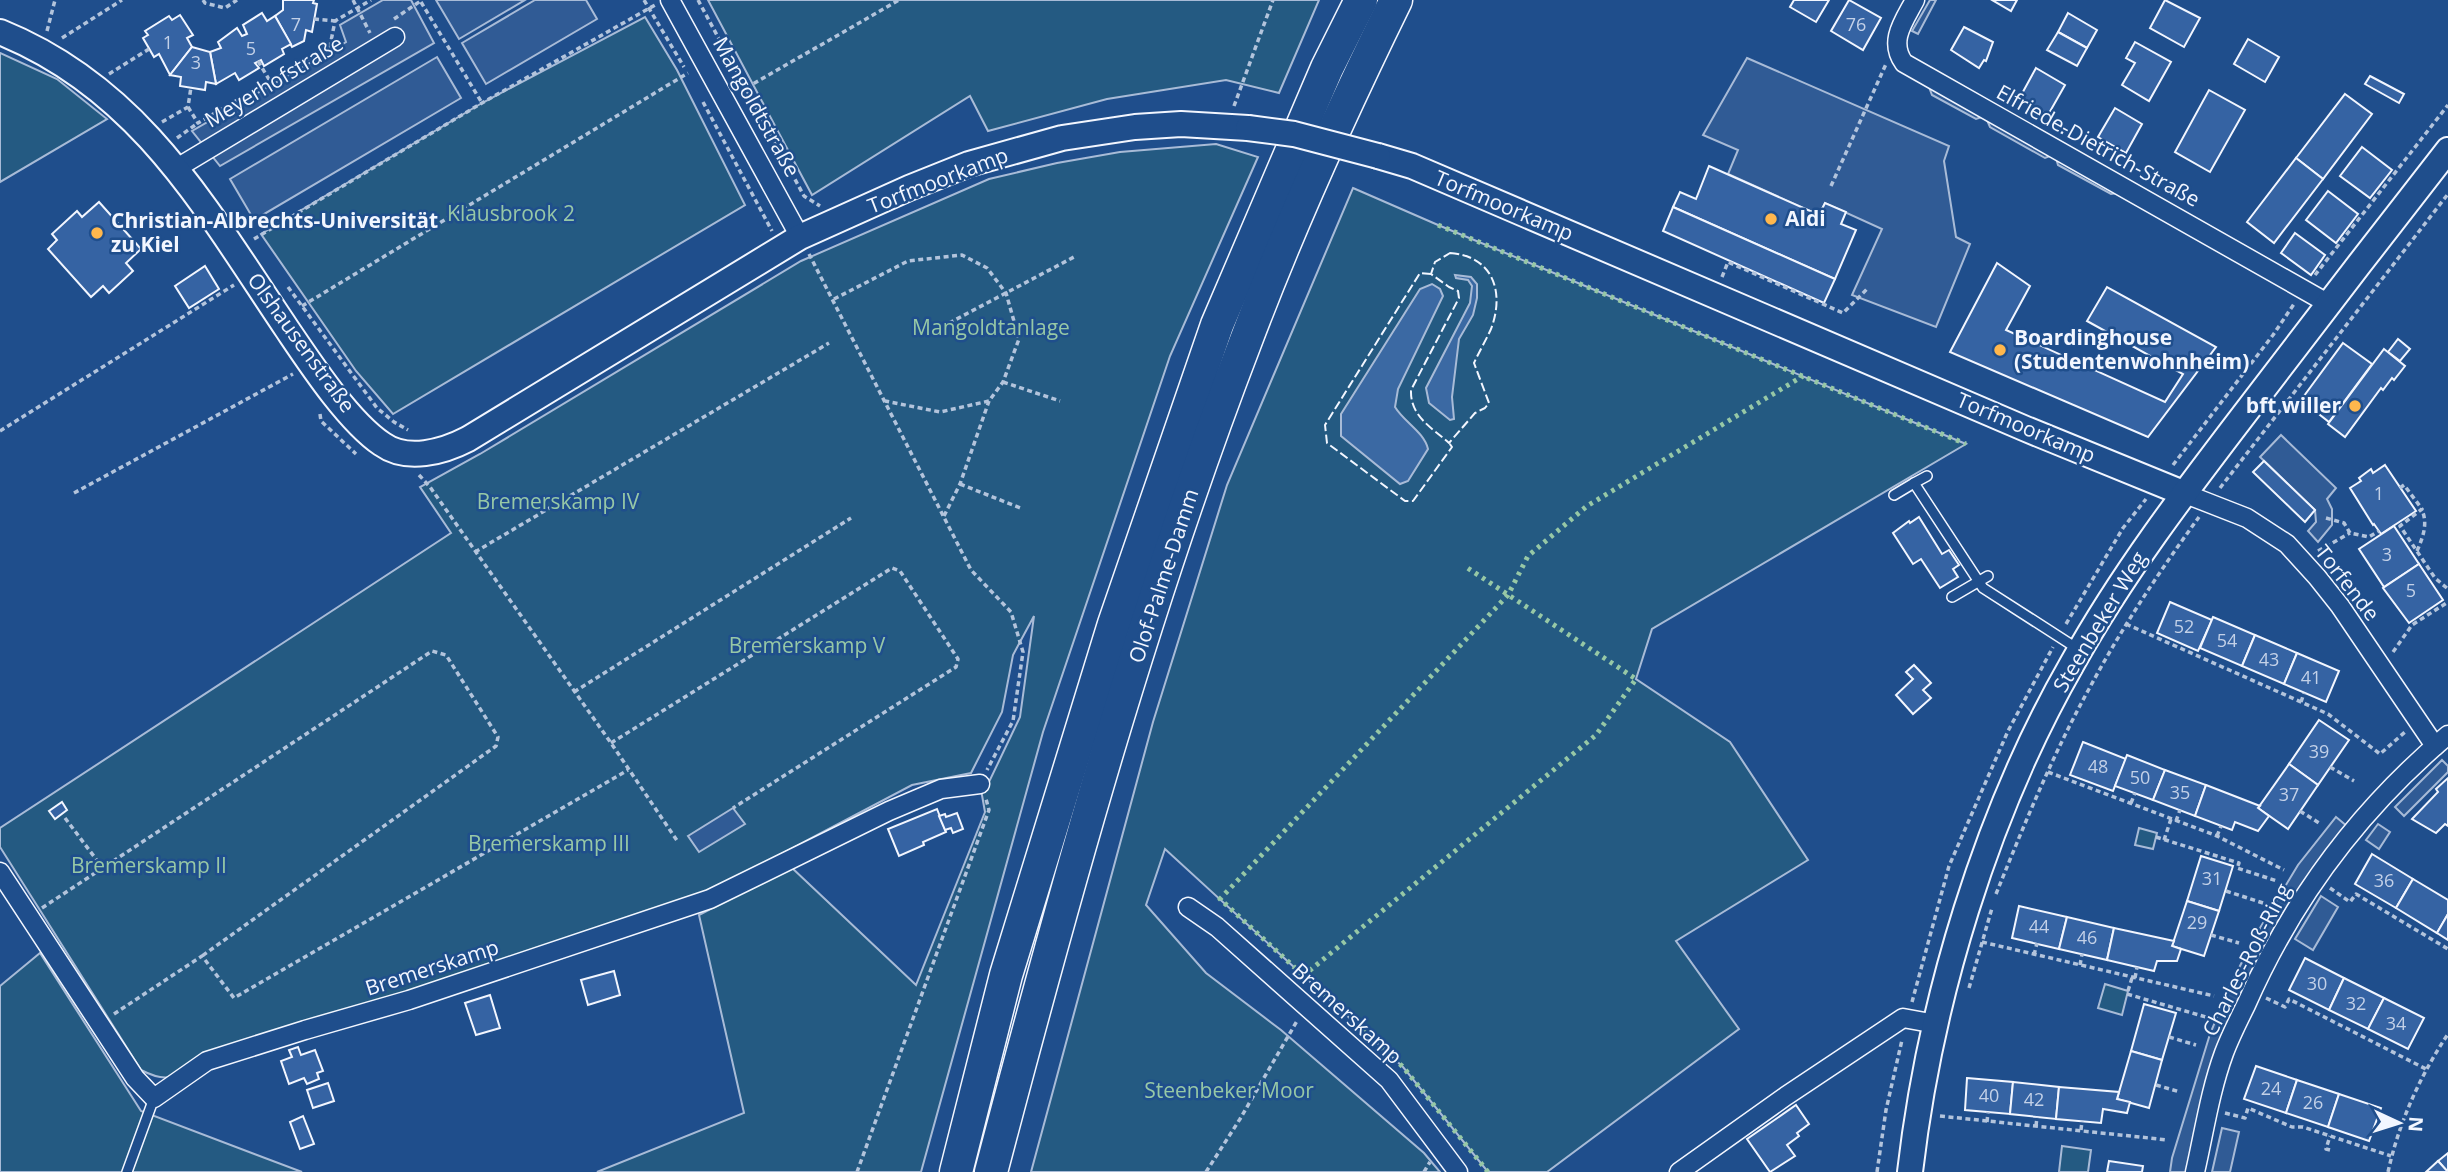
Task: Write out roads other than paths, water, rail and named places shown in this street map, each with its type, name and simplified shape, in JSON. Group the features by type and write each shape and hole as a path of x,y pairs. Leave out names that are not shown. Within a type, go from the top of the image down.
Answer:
{"highway":[{"name":"Olof-Palme-Damm","path":"956,1172 1006,975 1110,636 1217,325 1322,79 1361,0"},
{"name":"Olof-Palme-Damm","path":"991,1172 1044,969 1145,630 1198,473 1245,342 1296,216 1354,85 1396,0"}],"street":[{"name":"Mangoldtstraße","path":"670,0 796,228"},
{"name":"Elfriede-Dietrich-Straße","path":"1915,0 1898,32 1898,54 1904,63 2329,304"},
{"name":"Olshausenstraße","path":"0,32 45,41 91,84 108,96 177,168 310,364 358,422 383,445 405,453 445,450 468,439 796,228"},
{"name":"Meyerhofstraße","path":"177,168 396,37"},
{"name":"Torfmoorkamp","path":"796,228 969,164 1062,138 1135,127 1240,120 1412,166 2026,429 2183,493"},
{"name":"Steenbeker Weg","path":"1910,1172 1914,1132 1944,988 1991,841 2021,763 2080,650 2183,493 2448,150"},
{"name":"Torfende","path":"2183,493 2247,518 2287,544 2340,606 2418,721 2441,741"},
{"name":"Charles-Roß-Ring","path":"2195,1172 2224,1054 2280,935 2316,877 2367,815 2441,741"},
{"name":"Bremerskamp","path":"154,1098 207,1061 409,1000 696,904 930,793 980,784"},
{"path":"0,872 135,1078 154,1098"},
{"name":"Bremerskamp","path":"1188,907 1217,927 1389,1080 1458,1172"},
{"path":"1678,1172 1903,1018 1937,1024"}],"lane":[{"path":"1894,495 1927,476"},
{"path":"1914,483 1983,588 2080,650"},
{"path":"1952,597 1988,576"},
{"path":"127,1172 154,1098"}],"place":[{"name":"Aldi","path":"1771,219"},
{"name":"Christian-Albrechts-Universität zu Kiel","path":"97,233"},
{"name":"Boardinghouse (Studentenwohnheim)","path":"2000,350"},
{"name":"bft willer","path":"2355,406"}],"park label":[{"name":"Klausbrook 2","path":"511,214"},
{"name":"Mangoldtanlage","path":"991,328"},
{"name":"Bremerskamp IV","path":"558,502"},
{"name":"Bremerskamp V","path":"807,646"},
{"name":"Bremerskamp III","path":"549,844"},
{"name":"Bremerskamp II","path":"149,866"},
{"name":"Steenbeker Moor","path":"1229,1091"}]}
